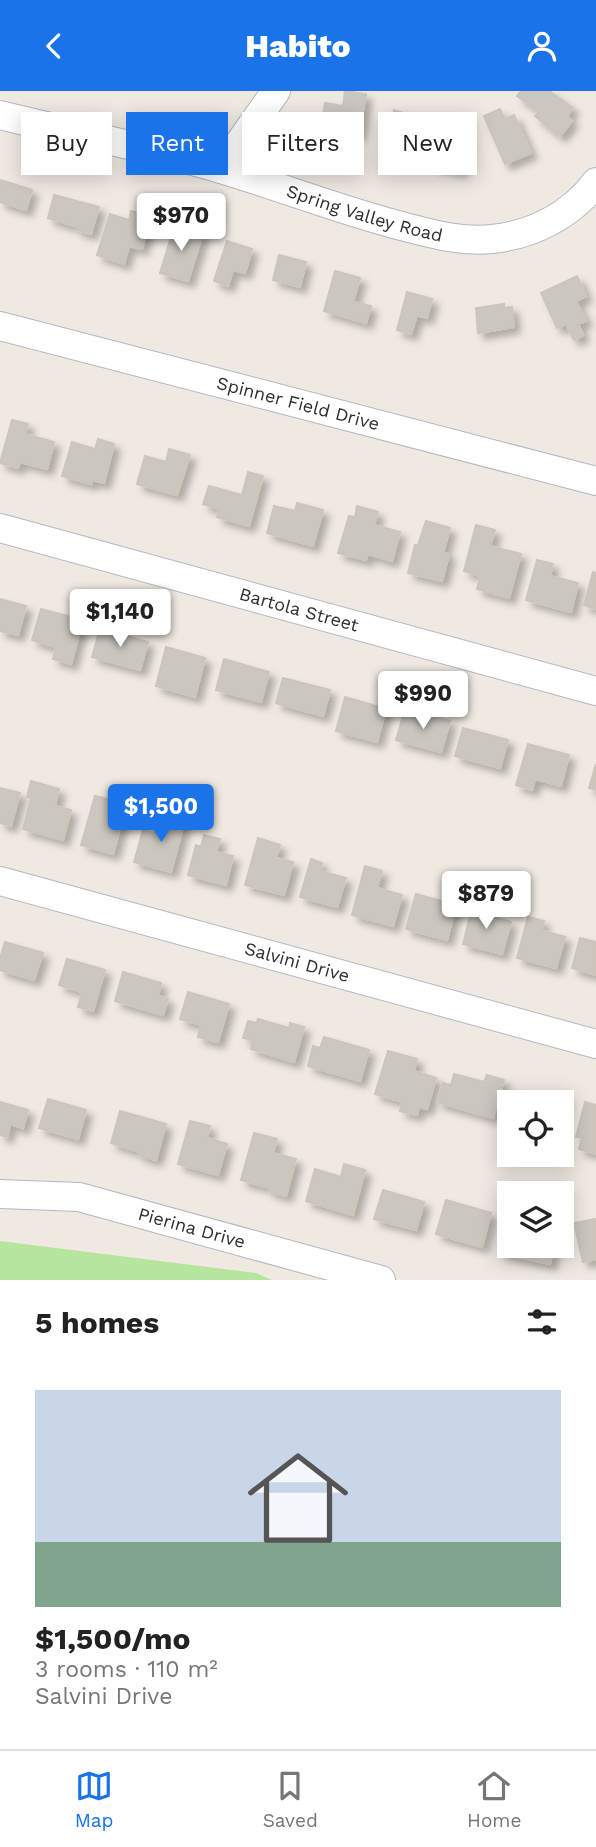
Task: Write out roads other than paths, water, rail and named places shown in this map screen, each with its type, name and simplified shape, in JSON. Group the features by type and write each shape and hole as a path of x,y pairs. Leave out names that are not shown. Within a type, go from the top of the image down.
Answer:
{"street":[{"path":"228,159 276,91"},
{"name":"Spring Valley Road","path":"0,115 126,146"},
{"name":"Spring Valley Road","path":"228,171 363,217 452,239 492,239 528,231 558,218 589,193 596,182"},
{"name":"Spinner Field Drive","path":"0,326 596,481"},
{"name":"Bartola Street","path":"0,528 596,691"},
{"name":"Salvini Drive","path":"0,881 596,1044"},
{"name":"Pierina Drive","path":"0,1194 79,1197 381,1280"}]}
